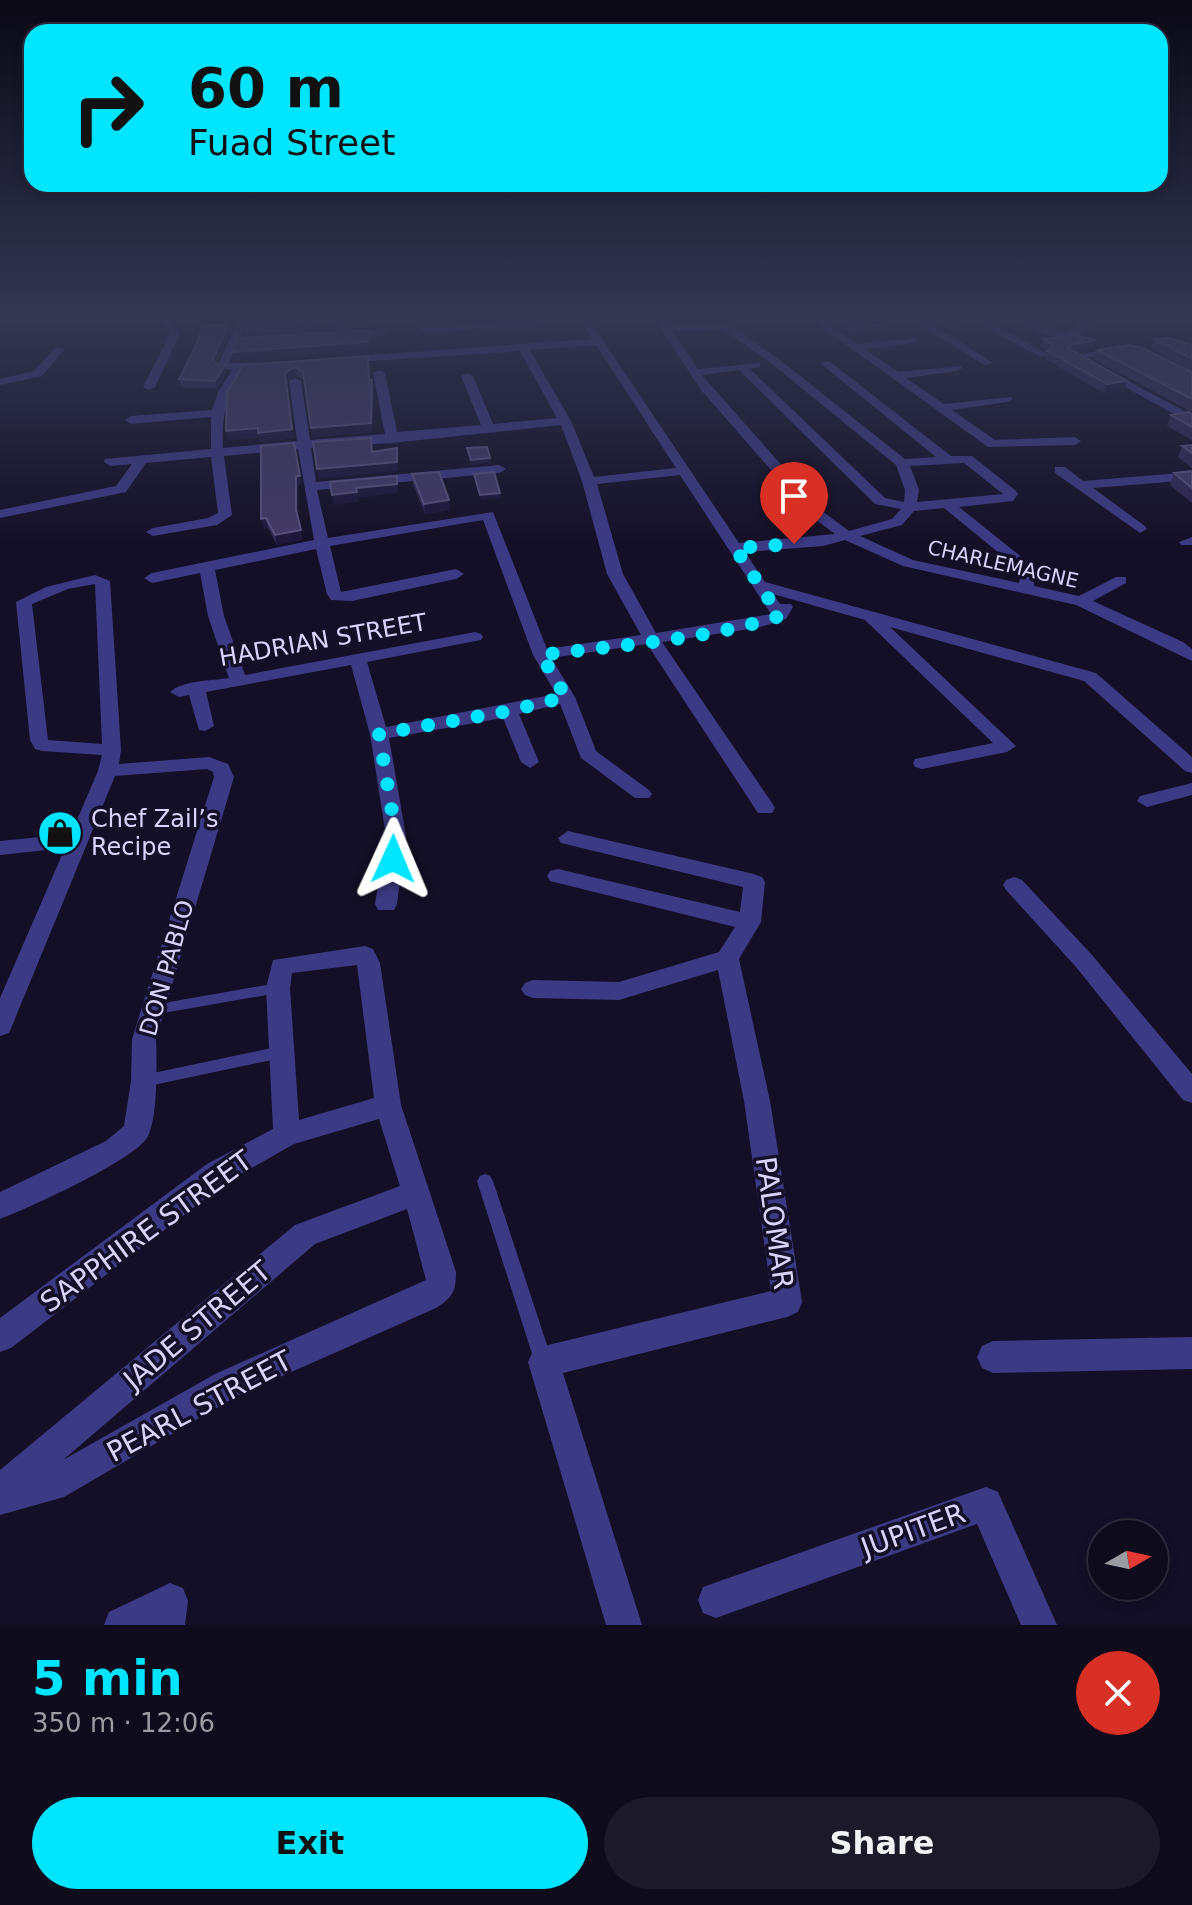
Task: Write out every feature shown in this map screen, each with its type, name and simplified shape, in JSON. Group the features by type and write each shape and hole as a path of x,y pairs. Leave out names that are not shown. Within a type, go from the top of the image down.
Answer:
{"street":[{"path":"153,532 212,522 225,515 218,467 217,413 223,394"},
{"path":"297,394 310,487 332,591 337,597 456,574"},
{"path":"383,394 392,439"},
{"path":"474,394 489,430"},
{"path":"550,394 565,421 589,481 615,574 652,640 765,808"},
{"path":"631,394 780,616"},
{"name":"CHARLEMAGNE","path":"710,394 817,514 847,536 908,563 1081,601 1184,644 1192,656"},
{"path":"770,394 880,501 910,507 1008,498 1011,494 967,459 902,463"},
{"path":"735,548 823,542 897,522 910,507 912,490 902,463 823,394"},
{"path":"864,394 948,460"},
{"path":"922,394 992,444 1075,441"},
{"path":"1144,394 1192,420"},
{"path":"942,408 1007,399"},
{"path":"131,420 217,413"},
{"path":"110,462 392,439 565,421"},
{"path":"0,514 121,489 141,460"},
{"path":"310,487 499,469"},
{"path":"1060,470 1140,529"},
{"path":"589,481 682,471"},
{"path":"1081,485 1192,476"},
{"path":"947,504 1029,570 1025,590"},
{"path":"152,578 322,543 488,515 541,655 566,697 588,754 642,794"},
{"path":"207,568 216,616 238,680"},
{"path":"0,1026 110,761 102,581 90,579 33,596 24,602 23,609 39,740 42,745 110,761"},
{"path":"1081,601 1121,580"},
{"path":"759,585 1090,677 1192,767"},
{"path":"541,655 757,623 780,616 791,596"},
{"path":"870,616 1007,746 922,763"},
{"name":"HADRIAN STREET","path":"205,726 188,689 475,637"},
{"path":"358,659 379,734 396,836 386,904"},
{"path":"379,734 509,711 566,697"},
{"path":"509,711 530,762"},
{"name":"DON PABLO","path":"0,1206 115,1149 136,1132 144,1081 144,1039 224,777 221,768 209,763 110,761"},
{"path":"1147,801 1192,789"},
{"path":"533,989 619,991 727,958 750,922 754,882 568,838"},
{"path":"0,848 77,840"},
{"path":"558,876 750,922"},
{"path":"1014,885 1084,961 1192,1092"},
{"path":"287,1135 278,988 281,966 365,955 388,1105 415,1193"},
{"name":"PALOMAR","path":"544,1362 787,1302 757,1101 727,958"},
{"name":"SAPPHIRE STREET","path":"0,1337 217,1173 287,1135 388,1105"},
{"name":"PEARL STREET","path":"0,1495 52,1485 226,1385 425,1298 441,1288 441,1272 415,1193"},
{"name":"JADE STREET","path":"0,1495 305,1234 415,1193"},
{"path":"993,1357 1192,1353"},
{"path":"544,1362 624,1625"},
{"name":"JUPITER","path":"716,1600 986,1504 1039,1625"},
{"path":"122,1625 170,1601 167,1625"}],"lane":[{"path":"152,1010 278,988"},
{"path":"144,1081 282,1052"},
{"path":"485,1181 544,1362"}],"building":[{"path":"227,394 288,394 292,429 258,433 258,428 226,431"},
{"path":"306,394 372,394 371,423 311,428"},
{"path":"1192,414 1192,427 1171,415"},
{"path":"371,438 372,452 397,448 397,462 317,469 313,442"},
{"path":"294,443 300,476 296,476 296,510 301,530 275,535 266,518 261,519 261,446"},
{"path":"487,447 490,458 471,460 467,448"},
{"path":"1192,471 1192,488 1174,473"},
{"path":"439,472 449,500 424,504 412,474"},
{"path":"494,472 500,493 480,495 474,474"},
{"path":"397,476 397,484 356,488 357,492 332,495 330,482"}],"place":[{"name":"Chef Zail’s Recipe","path":"60,833"}],"route":[{"path":"393,859 396,836 379,734 509,711 566,697 541,655 678,636 757,623 780,616 735,548 794,544"}]}
